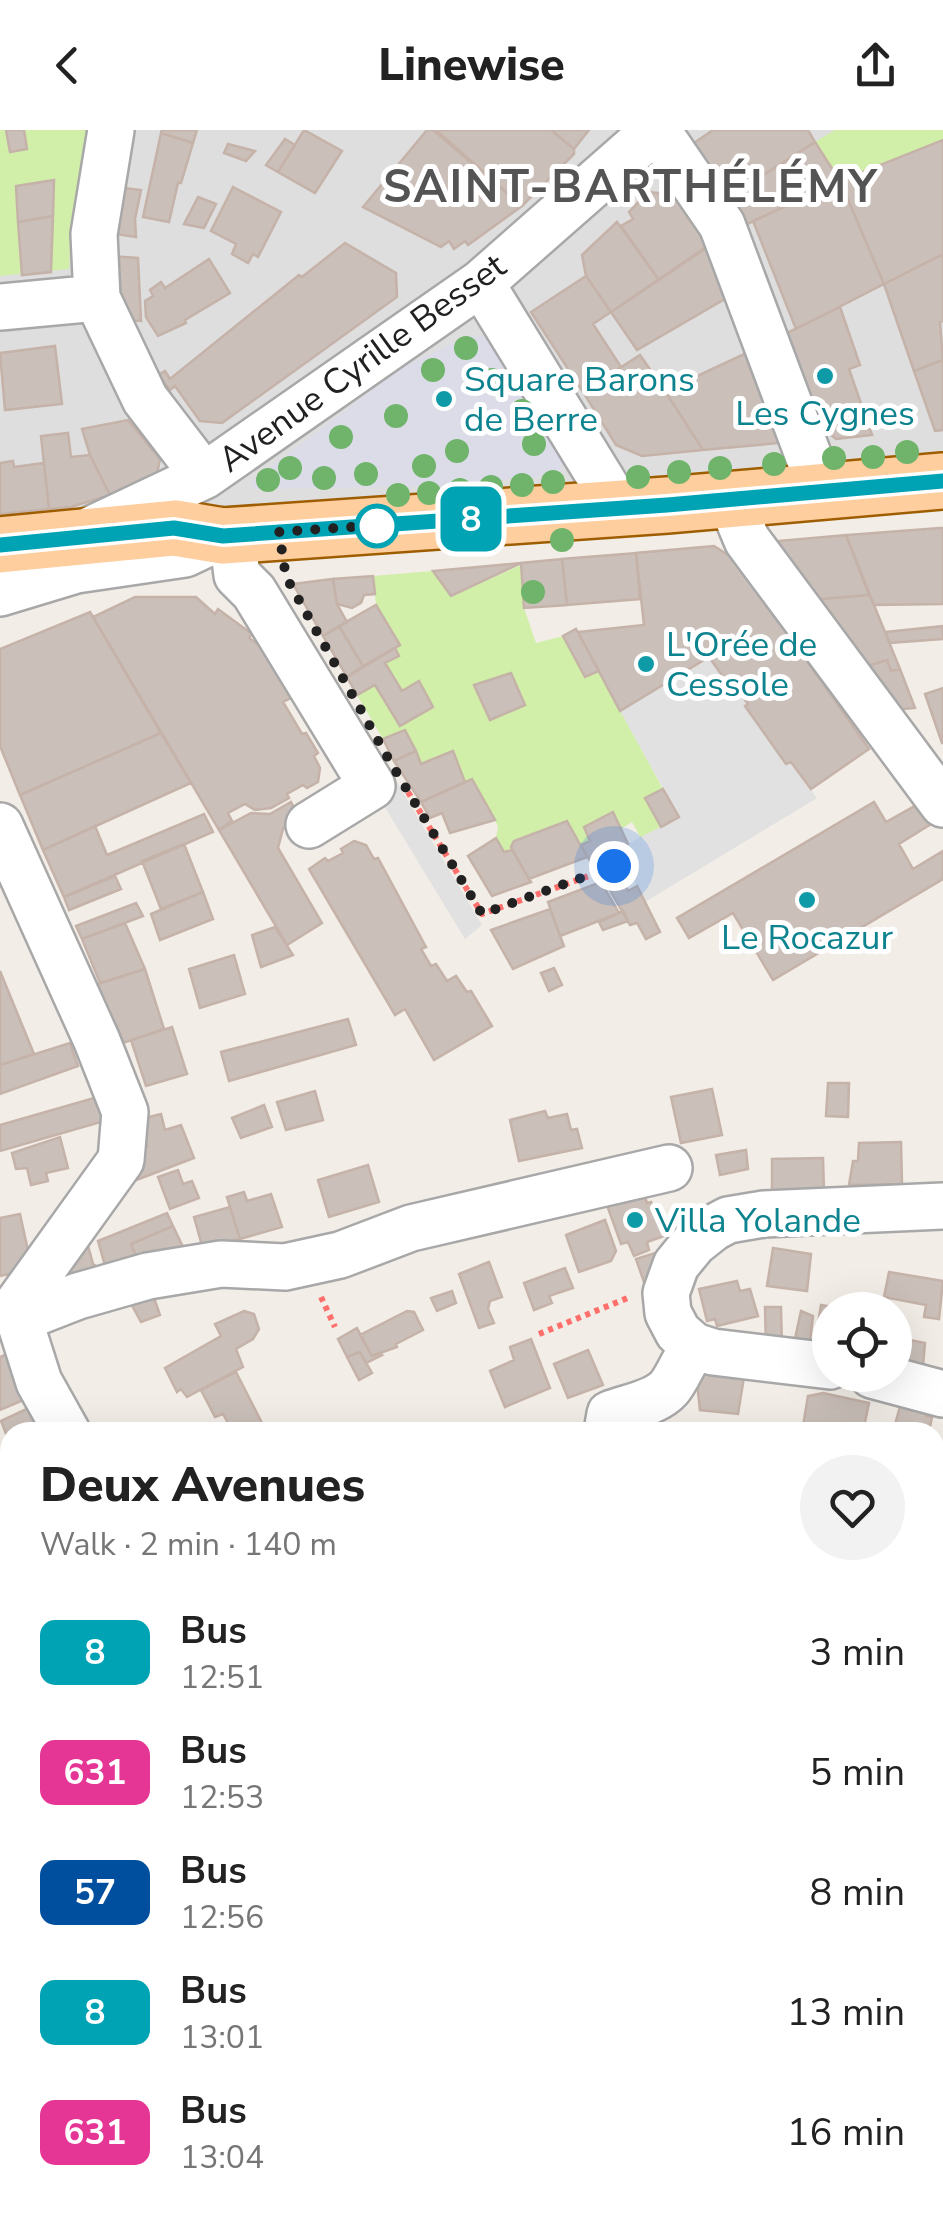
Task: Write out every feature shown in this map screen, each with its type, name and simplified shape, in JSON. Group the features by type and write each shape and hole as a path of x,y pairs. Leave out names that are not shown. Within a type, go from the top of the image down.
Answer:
{"main road":[{"path":"0,545 174,528 214,534 619,508 943,481"}],"street":[{"path":"111,130 94,234 98,298 145,399 204,476"},
{"path":"656,130 722,225 822,492"},
{"name":"Avenue Cyrille Besset","path":"78,536 204,476 481,283 656,130"},
{"path":"481,283 619,508"},
{"path":"0,306 98,298"},
{"name":"Avenue Cyrille Besset","path":"204,476 214,534"},
{"path":"730,499 747,540 943,804"},
{"path":"0,593 76,570 185,554 214,534 237,574 254,592 372,786 309,825"},
{"path":"0,826 97,1041 124,1112 121,1160 10,1312"},
{"path":"10,1312 148,1276 220,1264 285,1267 340,1255 411,1228 669,1168"},
{"path":"812,1364 713,1352 694,1346 678,1332 668,1312 667,1282 694,1243 728,1220 764,1214 943,1206"},
{"path":"10,1312 39,1382 61,1422"},
{"path":"608,1422 610,1414 657,1397 672,1386 681,1363 694,1346"},
{"path":"912,1386 943,1394"}],"path":[{"path":"399,777 482,914 614,866"},
{"path":"313,1282 335,1327"},
{"path":"538,1334 667,1282"}],"shaded area":[{"path":"0,130 943,130 943,473 0,565"},
{"name":"Square Barons de Berre","path":"472,334 486,335 568,459 562,463 559,474 448,486 255,489 251,482 401,368"},
{"path":"254,592 284,593 482,925 465,939"},
{"path":"709,657 817,798 645,902 618,849 679,817 620,711"}],"green space":[{"path":"0,130 88,130 72,213 69,269 0,276"},
{"path":"835,130 943,130 943,141 840,181 815,142"},
{"path":"521,565 524,608 536,643 563,636 585,677 599,671 663,789 646,798 661,827 641,838 632,822 621,829 612,812 584,827 590,841 581,845 566,821 514,840 512,850 504,852 496,838 498,826 472,780 465,782 454,752 421,764 405,731 383,739 357,695 375,685 400,726 433,706 419,682 402,691 385,663 399,656 395,648 400,644 376,605 373,576 433,571 452,596"}],"building":[{"path":"6,130 24,130 27,149 10,152"},
{"path":"197,130 193,143 161,133"},
{"path":"304,130 342,151 315,193 278,172"},
{"path":"427,130 433,130 522,206 468,245 465,241 454,249 449,241 441,247 363,207"},
{"path":"436,130 551,130 574,149 574,154 522,206"},
{"path":"551,130 589,130 574,149"},
{"path":"713,130 808,130 815,142 723,201 688,147"},
{"path":"161,133 193,143 169,222 143,217"},
{"path":"285,139 295,145 278,172 266,165"},
{"path":"943,140 943,254 884,284 840,181"},
{"path":"815,142 840,181 741,227 723,201"},
{"path":"228,144 255,151 246,161 224,153"},
{"path":"54,180 53,216 18,222 16,186"},
{"path":"840,181 884,284 796,329 753,221"},
{"path":"115,187 141,190 136,237 109,233"},
{"path":"233,187 281,212 258,257 253,254 248,263 232,254 236,244 211,231"},
{"path":"648,192 679,195 712,244 659,280 621,226 633,219 629,212"},
{"path":"198,197 216,204 204,228 184,224"},
{"path":"53,216 51,272 22,275 18,222"},
{"path":"617,222 659,280 611,312 586,276 582,255"},
{"path":"345,243 396,273 397,297 222,423 200,421 175,386 170,390 158,375 165,371 170,379"},
{"path":"706,247 725,299 637,350 611,312"},
{"path":"943,254 943,360 914,371 884,284"},
{"path":"109,256 138,258 141,321 125,320"},
{"path":"209,259 230,293 185,320 186,323 158,336 146,317 145,301 153,296 150,290 161,282 165,288"},
{"path":"586,276 611,312 593,324 621,367 583,392 531,312"},
{"name":"Les Cygnes","path":"840,307 860,365 849,369 872,435 836,439 814,422 783,335"},
{"path":"55,346 62,404 5,410 0,353"},
{"path":"755,349 790,442 703,450 665,391"},
{"path":"640,355 703,450 642,456 616,445 583,392"},
{"path":"943,360 943,430 935,431 914,371"},
{"path":"128,420 160,459 157,474 110,495 82,429"},
{"path":"68,433 71,457 90,455 110,495 49,509 41,436"},
{"path":"13,461 14,467 44,463 49,509 0,514 0,463"},
{"path":"943,528 943,604 874,605 846,535"},
{"path":"846,535 869,595 810,600 767,542"},
{"name":"L'Orée de Cessole","path":"714,546 736,560 869,749 811,789 791,762 786,764 745,706 748,704 709,657 620,711 578,632 644,625 636,553"},
{"path":"636,553 640,599 567,605 562,559"},
{"path":"562,559 567,605 524,608 521,563"},
{"path":"521,563 451,596 433,571"},
{"path":"373,576 375,594 364,595 361,603 352,608 337,604 333,579"},
{"path":"333,579 337,604 347,622 323,636 293,584"},
{"path":"869,595 900,669 891,671 887,660 862,668 810,600"},
{"path":"135,597 196,597 215,614 218,609 252,634 249,638 272,654 293,697 283,702 318,753 314,756 320,768 318,782 307,788 303,785 271,808 255,810 245,804 228,813 232,821 219,830 93,617"},
{"path":"376,605 400,645 363,666 339,626"},
{"path":"90,612 161,733 20,795 0,746 0,649"},
{"path":"339,626 363,666 347,677 323,636"},
{"path":"943,626 943,639 890,643 885,632"},
{"path":"576,629 599,671 585,677 563,636"},
{"path":"395,648 399,656 385,663 402,691 419,681 433,707 400,726 375,685 357,695 347,677"},
{"path":"887,660 891,671 900,669 915,708 893,710 862,668"},
{"path":"511,673 525,705 490,720 474,685"},
{"path":"943,688 943,743 942,743 925,694"},
{"path":"405,730 416,751 394,761 383,739"},
{"path":"161,733 191,783 43,850 20,795"},
{"path":"416,751 421,764 453,751 465,782 421,802 394,761"},
{"path":"472,779 495,820 450,833 442,813 430,818 421,802"},
{"path":"663,789 679,817 661,827 645,798"},
{"path":"291,802 298,815 283,829 278,848 322,923 287,945 219,830 251,813 270,814"},
{"name":"Le Rocazur","path":"874,802 886,822 920,803 931,824 899,844 913,869 943,851 943,879 773,980 733,913 689,938 677,918"},
{"path":"613,812 628,844 601,857 594,856 598,863 593,866 581,845 590,841 584,827"},
{"path":"204,814 213,832 64,897 43,850 95,826 107,855"},
{"path":"567,821 587,857 529,879 511,847 514,841"},
{"path":"496,838 504,852 512,850 531,882 492,896 468,856"},
{"path":"354,841 366,845 374,859 378,858 426,947 421,949 431,966 436,964 447,981 456,976 467,992 471,991 492,1026 434,1060 405,1009 395,1015 309,869 325,858 328,861 343,853 341,849"},
{"path":"184,844 203,892 161,909 142,861"},
{"path":"115,876 121,889 69,910 64,897"},
{"path":"621,877 628,891 637,886 660,932 646,939 637,923 630,925 607,885"},
{"path":"601,882 619,913 560,936 548,902"},
{"path":"203,892 213,919 160,940 151,914"},
{"path":"136,903 143,916 82,939 76,926"},
{"path":"550,909 564,946 513,969 491,930"},
{"path":"623,911 628,921 603,930 599,922"},
{"path":"125,923 145,969 100,983 82,939"},
{"path":"275,927 293,955 261,967 252,935"},
{"path":"234,955 245,994 200,1008 189,969"},
{"path":"554,968 562,985 549,991 541,973"},
{"path":"145,969 164,1029 123,1043 117,1026 109,1029 92,986"},
{"path":"0,971 34,1054 0,1065"},
{"path":"348,1019 356,1045 229,1081 221,1052"},
{"path":"172,1027 187,1074 146,1086 131,1040"},
{"path":"70,1043 78,1066 0,1094 0,1065"},
{"path":"828,1083 849,1083 848,1117 826,1116"},
{"path":"712,1089 722,1135 681,1143 671,1097"},
{"path":"315,1091 323,1120 286,1130 277,1102"},
{"path":"108,1094 115,1118 0,1151 0,1125"},
{"path":"264,1105 272,1127 241,1138 232,1118"},
{"path":"545,1111 548,1118 567,1114 571,1130 577,1129 582,1148 519,1161 510,1120"},
{"path":"161,1114 165,1130 181,1125 194,1158 131,1182 134,1148 147,1146 136,1120"},
{"path":"60,1137 68,1168 46,1173 48,1181 31,1185 27,1168 16,1169 12,1153"},
{"path":"901,1142 902,1184 849,1185 853,1161 858,1161 859,1143"},
{"path":"746,1150 748,1169 720,1175 716,1155"},
{"path":"823,1158 824,1191 772,1192 772,1159"},
{"path":"368,1165 379,1202 329,1217 318,1180"},
{"path":"178,1170 183,1184 192,1181 199,1198 170,1209 158,1177"},
{"name":"Villa Yolande","path":"643,1191 664,1236 647,1242 649,1250 634,1256 628,1242 621,1244 603,1194"},
{"path":"244,1192 247,1201 271,1194 282,1227 240,1239 227,1197"},
{"path":"230,1207 240,1239 203,1249 194,1217"},
{"path":"167,1213 173,1226 131,1244 138,1262 106,1269 98,1241"},
{"path":"20,1214 32,1269 0,1276 0,1218"},
{"path":"605,1220 616,1251 611,1261 579,1272 566,1235"},
{"path":"173,1226 185,1251 140,1266 131,1244"},
{"path":"86,1238 93,1264 101,1270 44,1292"},
{"path":"773,1248 811,1254 807,1291 767,1286"},
{"path":"655,1253 657,1259 644,1282 636,1259"},
{"path":"489,1262 502,1297 490,1301 488,1309 494,1323 479,1328 459,1274"},
{"path":"565,1268 573,1288 549,1296 552,1303 534,1310 524,1283"},
{"path":"889,1272 943,1281 939,1319 924,1317 926,1305 912,1302 912,1292 885,1292"},
{"path":"737,1281 740,1291 750,1289 758,1316 717,1326 715,1319 707,1321 699,1289"},
{"path":"452,1291 456,1303 437,1311 431,1298"},
{"path":"152,1292 160,1315 141,1322 128,1298"},
{"path":"765,1307 781,1307 782,1349 766,1348"},
{"path":"244,1311 254,1314 259,1329 253,1339 236,1349 243,1367 187,1397 181,1389 177,1392 165,1368 221,1336 215,1324"},
{"path":"407,1311 414,1312 423,1330 396,1344 397,1347 372,1356 360,1335"},
{"path":"801,1311 812,1316 810,1341 795,1339"},
{"path":"357,1328 372,1356 382,1355 366,1363 360,1352 347,1357 338,1339"},
{"path":"531,1339 550,1388 505,1407 490,1371 514,1360 510,1347"},
{"path":"912,1340 925,1343 923,1365 912,1362"},
{"path":"588,1350 603,1385 568,1398 554,1364"},
{"path":"360,1352 372,1373 359,1380 347,1357"},
{"path":"7,1354 26,1399 0,1410 0,1357"},
{"path":"695,1365 745,1371 738,1414 700,1410"},
{"path":"236,1372 261,1422 227,1422 223,1414 215,1417 201,1390"},
{"path":"823,1393 869,1403 865,1422 804,1422 808,1396"},
{"path":"902,1399 929,1407 926,1416 932,1417 931,1422 896,1422"},
{"path":"31,1407 38,1422 1,1422"}],"bus line":[{"name":"8","path":"0,545 174,528 223,536 943,481"}],"place":[{"name":"Les Cygnes","path":"825,376"},
{"name":"Square Barons de Berre","path":"444,399"},
{"name":"L'Orée de Cessole","path":"646,664"},
{"name":"Le Rocazur","path":"807,900"},
{"name":"Villa Yolande","path":"635,1220"}],"district":[{"name":"SAINT-BARTHÉLÉMY","path":"631,187"}],"route":[{"path":"377,526 382,525 279,532 286,577 482,914 614,866"}]}
